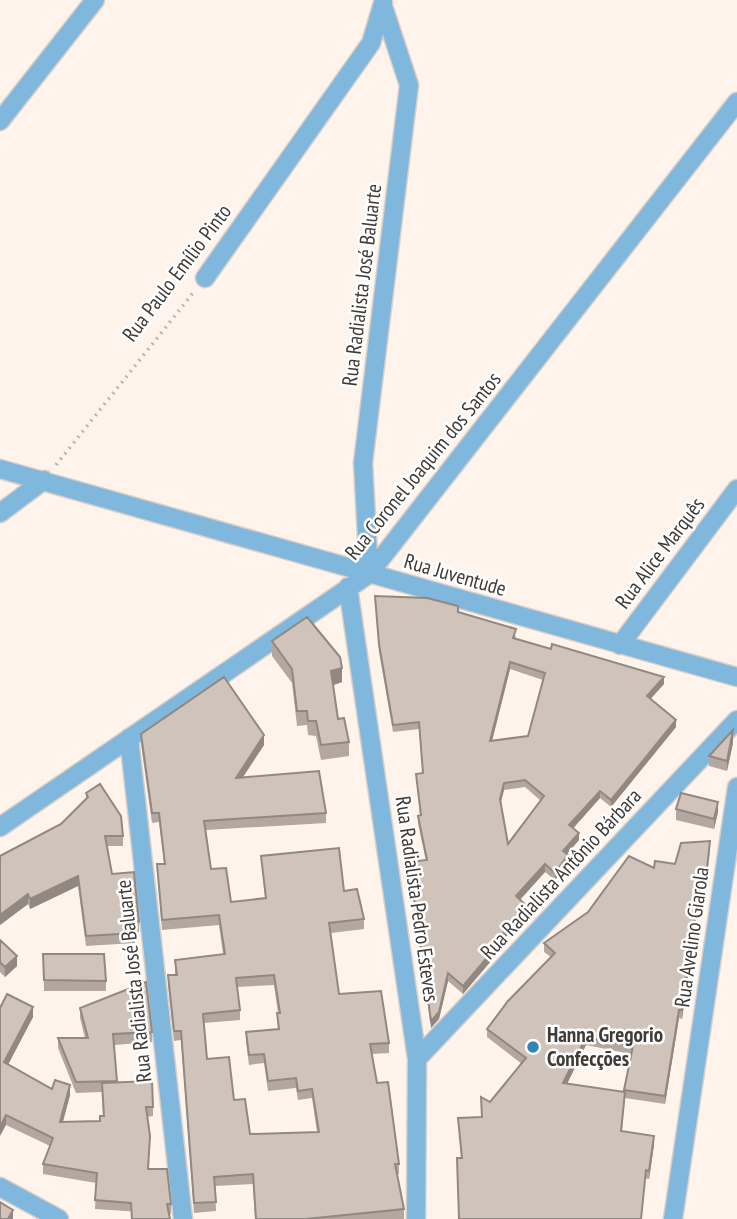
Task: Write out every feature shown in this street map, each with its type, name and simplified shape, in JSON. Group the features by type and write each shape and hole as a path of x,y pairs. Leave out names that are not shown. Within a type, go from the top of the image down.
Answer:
{"street":[{"path":"0,121 92,1"},
{"name":"Rua Radialista José Baluarte","path":"371,43 384,3"},
{"name":"Rua Radialista José Baluarte","path":"369,574 363,463 409,85 384,3"},
{"name":"Rua Paulo Emílio Pinto","path":"205,278 371,43"},
{"name":"Rua Coronel Joaquim dos Santos","path":"0,827 369,574 737,102"},
{"name":"Rua Juventude","path":"0,469 737,677"},
{"path":"0,513 44,480"},
{"name":"Rua Alice Marquês","path":"620,645 737,489"},
{"name":"Rua Radialista Pedro Esteves","path":"348,587 417,1059 416,1219"},
{"name":"Rua Radialista Antônio Bárbara","path":"417,1059 737,720"},
{"name":"Rua Radialista José Baluarte","path":"129,738 183,1219"},
{"name":"Rua Avelino Giarola","path":"673,1219 737,787"},
{"path":"0,1187 60,1219"}],"path":[{"name":"Rua Paulo Emílio Pinto","path":"44,480 205,278"}],"building":[{"path":"375,596 427,598 458,606 458,612 516,629 513,638 551,649 552,644 664,677 647,696 676,720 611,800 600,791 569,825 579,833 563,851 568,855 555,873 545,864 516,896 527,906 463,986 448,973 439,1012 431,1021 409,862 427,860 418,816 421,815 416,774 423,773 419,722 393,725 379,644","holes":["510,662 545,673 528,736 490,741","525,780 544,796 508,844 500,799 504,783"]},
{"path":"307,617 340,657 342,668 331,671 338,719 344,718 349,742 321,745 316,721 308,721 307,711 297,711 292,669 272,641"},
{"path":"224,677 264,735 236,778 319,771 326,813 204,821 211,869 226,868 231,902 266,898 261,856 339,848 344,891 357,889 364,919 329,923 339,994 381,991 389,1043 370,1044 377,1083 388,1082 399,1164 395,1164 404,1209 306,1219 256,1219 253,1174 214,1177 216,1202 194,1203 181,1031 174,1031 168,975 177,975 175,960 225,954 219,915 162,920 157,864 165,864 159,813 152,813 141,734","holes":["274,975 280,1013 277,1013 279,1029 246,1032 249,1055 264,1054 268,1081 296,1078 298,1091 312,1089 319,1132 250,1134 245,1099 234,1100 229,1057 207,1059 203,1014 240,1010 236,978"]},
{"path":"733,730 727,761 709,756"},
{"path":"100,784 121,816 123,836 105,836 112,874 134,872 139,922 133,923 135,933 86,936 78,876 30,899 28,894 0,915 0,856 61,824 88,797 86,793"},
{"path":"681,793 718,802 714,819 676,809"},
{"path":"710,841 707,868 702,867 682,1010 679,1010 665,1096 624,1090 633,1046 586,1037 563,1083 625,1092 621,1131 654,1136 649,1171 646,1170 641,1219 459,1219 457,1158 462,1158 458,1118 482,1117 481,1097 490,1102 526,1058 487,1029 508,1001 555,953 544,943 588,912 629,856 654,868 655,861 675,864 681,843"},
{"path":"0,940 17,956 5,967 0,962"},
{"path":"43,954 104,954 106,981 44,980"},
{"path":"146,982 152,1032 113,1034 117,1081 76,1082 58,1038 88,1038 80,1008"},
{"path":"7,994 33,1007 4,1062 52,1089 55,1080 70,1085 60,1122 100,1121 100,1116 104,1116 102,1083 152,1081 153,1107 146,1107 150,1136 148,1169 167,1169 170,1219 132,1219 131,1203 95,1200 97,1173 43,1164 53,1138 6,1115 0,1127 0,1008"},
{"path":"0,1202 13,1210 8,1219 0,1219"}],"place":[{"name":"Hanna Gregorio Confecções","path":"533,1047"}]}
